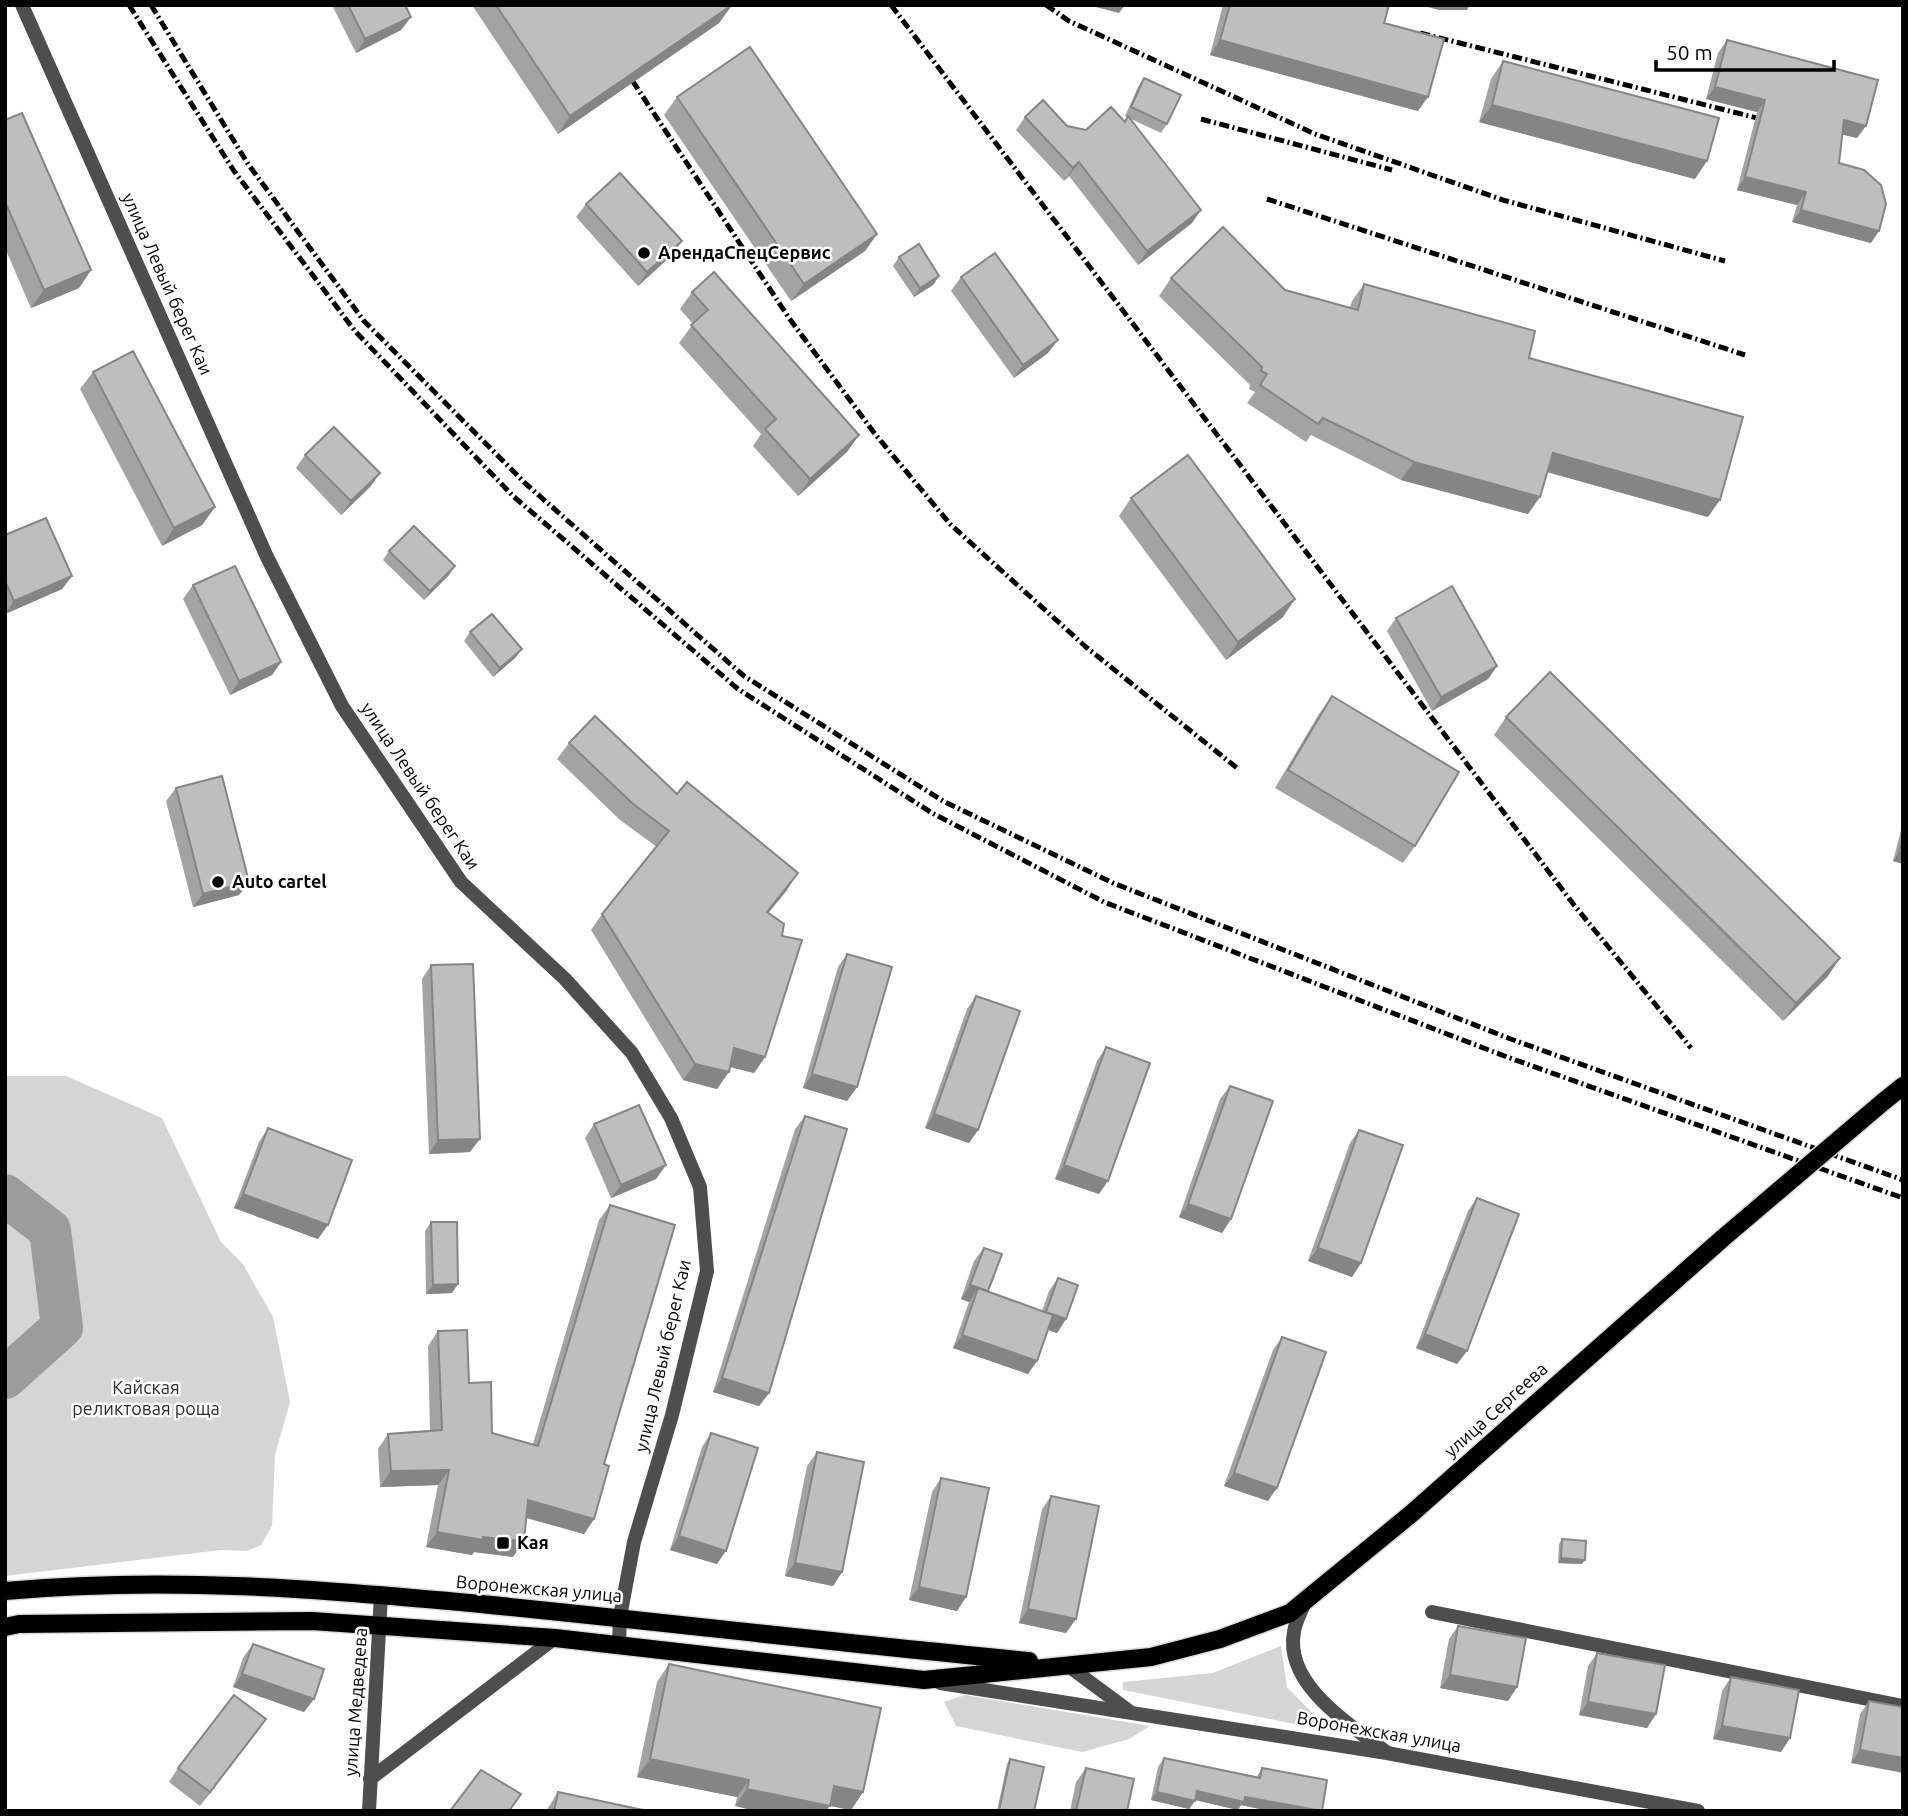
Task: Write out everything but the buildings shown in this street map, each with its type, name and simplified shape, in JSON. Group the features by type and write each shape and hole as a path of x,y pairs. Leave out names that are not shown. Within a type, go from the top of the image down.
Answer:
{"main road":[{"name":"улица Сергеева","path":"1067,1665 1152,1657 1220,1639 1290,1613 1411,1514 1723,1238 1903,1086"},
{"name":"Воронежская улица","path":"5,1591 91,1584 175,1583 381,1595 620,1617 852,1645 1067,1665"},
{"path":"5,1627 19,1624 298,1621 555,1638 924,1680 1067,1665"}],"street":[{"name":"улица Левый берег Каи","path":"22,5 267,557 342,706 461,882 565,979 632,1053 671,1118 700,1187 707,1271 672,1415 634,1542 620,1617 619,1645"},
{"name":"улица Медведева","path":"369,1811 381,1595"},
{"path":"1306,1601 1293,1633 1295,1662 1320,1701 1387,1753"},
{"path":"1432,1612 1903,1706"},
{"path":"370,1779 555,1638"},
{"name":"Воронежская улица","path":"1067,1665 1130,1712 1387,1753 1698,1811"},
{"path":"924,1680 1130,1712"}],"green space":[{"name":"Кайская реликтовая роща","path":"5,1076 66,1076 162,1118 221,1242 243,1264 273,1317 290,1402 275,1455 272,1526 261,1545 247,1551 221,1550 5,1576"},
{"path":"1281,1646 1287,1687 1330,1731 1123,1690 1123,1682 1213,1673"},
{"path":"965,1695 1150,1726 1129,1739 1082,1752 956,1726 944,1702"}],"waterway":[{"name":"Кая","path":"5,1195 50,1230 62,1327 5,1378"}],"railway":[{"path":"129,5 234,171 355,331 513,496 738,689 932,813 1104,902 1507,1057 1903,1198"},
{"path":"151,5 248,164 364,321 526,484 744,676 943,801 1113,883 1508,1038 1903,1180"},
{"path":"891,5 1574,905 1691,1048"},
{"path":"1046,5 1069,21 1315,134 1503,200 1725,261"},
{"path":"1420,33 1773,122"},
{"path":"622,65 789,318 875,434 950,524 1086,647 1237,768"},
{"path":"1201,119 1392,170"},
{"path":"1267,199 1745,355"}],"place":[{"name":"АрендаСпецСервис","path":"644,253"},
{"name":"Auto cartel","path":"218,882"},
{"name":"Кая","path":"503,1543"}]}
